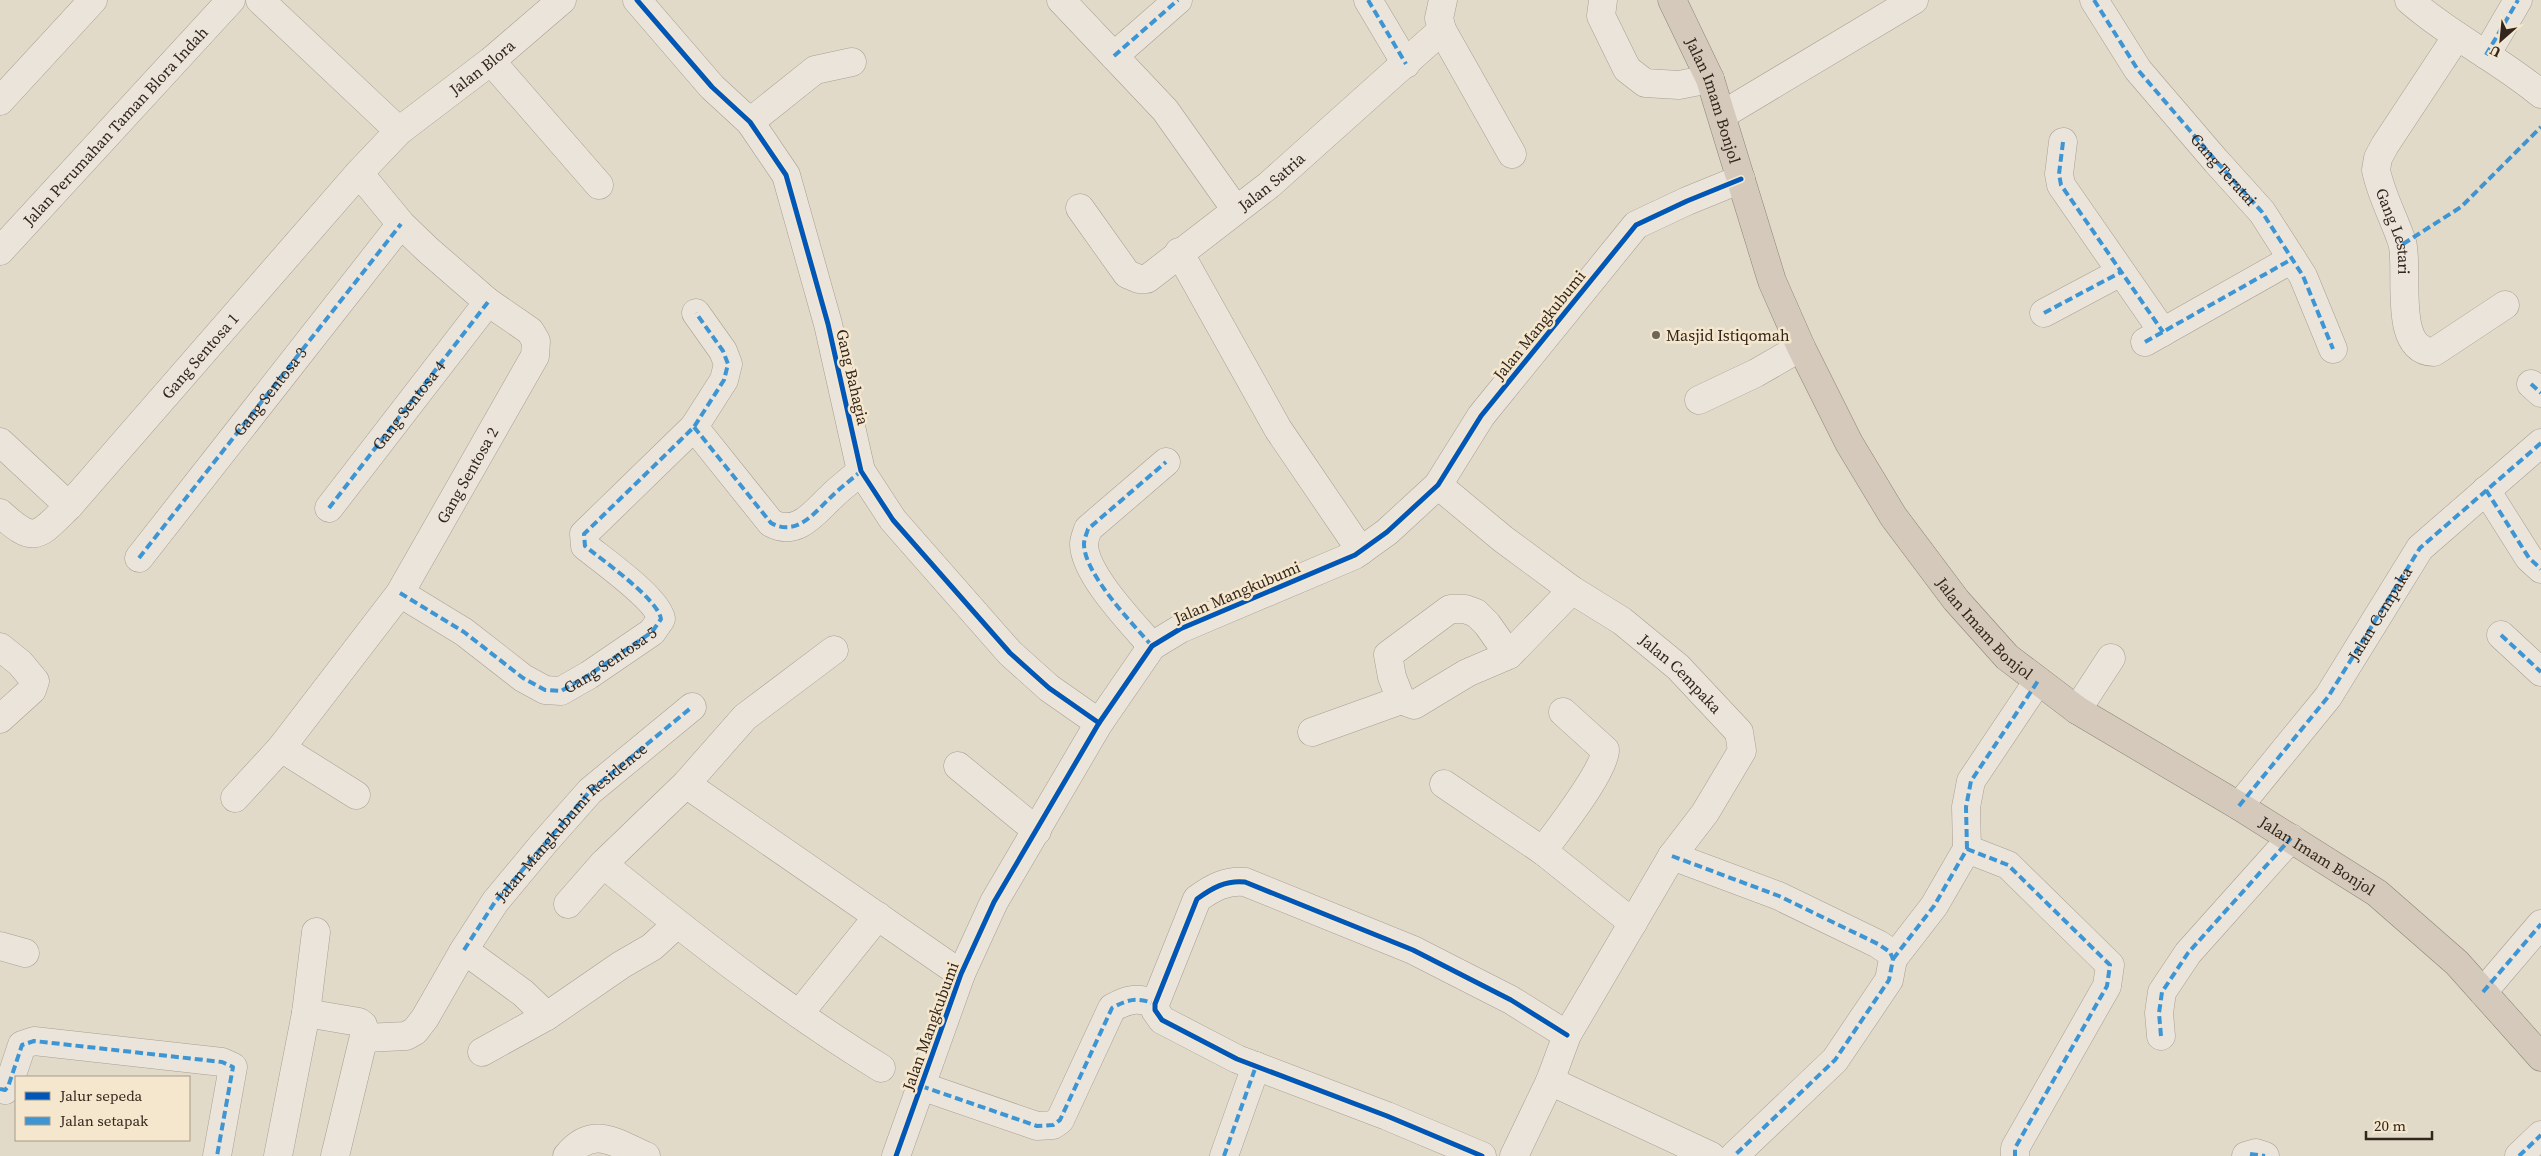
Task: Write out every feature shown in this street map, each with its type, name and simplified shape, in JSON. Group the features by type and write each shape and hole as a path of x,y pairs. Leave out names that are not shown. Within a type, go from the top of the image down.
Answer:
{"highway":[{"name":"Jalan Imam Bonjol","path":"1672,0 1710,79 1772,281 1801,347 1849,443 1893,516 1956,600 2007,658 2077,710 2239,806 2377,893 2457,963 2541,1057"}],"street":[{"path":"0,102 93,0"},
{"name":"Jalan Perumahan Taman Blora Indah","path":"0,251 230,0"},
{"path":"260,0 400,131"},
{"name":"Jalan Blora","path":"359,173 400,131 491,61 562,0"},
{"name":"Gang Bahagia","path":"637,0 712,87 750,122 786,175 828,324 861,471 893,520 1010,653 1048,688 1099,723"},
{"path":"1061,0 1165,110 1236,210"},
{"path":"1114,56 1178,0"},
{"path":"1368,0 1406,64"},
{"path":"1443,0 1439,18 1442,30 1512,154"},
{"path":"1603,0 1601,16 1627,69 1645,83 1680,84 1710,79"},
{"path":"1722,115 1914,0"},
{"name":"Gang Teratai","path":"2094,0 2138,70 2262,212 2302,276 2333,349"},
{"path":"2409,0 2432,20 2541,94"},
{"path":"2486,55 2518,0"},
{"name":"Jalan Satria","path":"1080,208 1127,274 1147,279 1179,252 1269,185 1442,30"},
{"name":"Gang Lestari","path":"2457,36 2385,145 2378,158 2376,170 2403,244 2406,314 2412,339 2419,348 2434,352 2506,305"},
{"path":"491,61 599,185"},
{"path":"750,122 815,70 852,62"},
{"path":"2063,142 2059,174 2061,185 2121,272 2154,337 2292,259"},
{"name":"Gang Sentosa 2","path":"235,798 281,748 400,593 535,356 536,341 530,332 488,302 400,224 359,173"},
{"name":"Gang Sentosa 1","path":"0,513 20,531 36,534 44,531 68,506 359,173"},
{"name":"Jalan Mangkubumi","path":"896,1156 961,974 994,902 1099,723 1152,646 1180,629 1361,551 1387,532 1438,485 1481,416 1636,226 1687,201 1741,179"},
{"name":"Gang Sentosa 3","path":"139,558 400,224"},
{"path":"1179,252 1278,429 1361,551"},
{"path":"2044,314 2121,272"},
{"name":"Gang Sentosa 4","path":"329,508 488,302"},
{"name":"Gang Sentosa 5","path":"400,593 464,632 523,678 539,687 561,691 589,675 652,632 661,619 659,611 649,599 585,546 584,534 694,427 724,380 728,364 723,351 696,313"},
{"path":"1699,400 1756,373 1801,347"},
{"path":"694,427 771,524 779,527 799,525 811,518 861,471"},
{"path":"0,442 68,506"},
{"name":"Jalan Cempaka","path":"2239,806 2328,697 2420,548 2541,443"},
{"path":"1152,646 1110,598 1088,560 1084,544 1088,529 1166,462"},
{"name":"Jalan Cempaka","path":"1438,485 1503,539 1572,590 1622,621 1678,667 1739,732 1742,751 1705,812 1672,856 1567,1035 1550,1081 1514,1156"},
{"path":"2486,490 2529,558 2541,569"},
{"path":"1312,732 1401,700 1414,705 1467,673 1509,655 1572,590"},
{"path":"1401,700 1392,677 1389,652 1450,609 1464,610 1476,614 1487,624 1509,655"},
{"path":"2501,635 2541,672"},
{"path":"0,646 35,681 32,690 0,719"},
{"path":"568,904 603,864 686,784 745,717 834,650"},
{"path":"2077,710 2111,658"},
{"path":"1734,1156 1835,1060 1889,980 1893,959 1934,906 1967,849 1966,807 1971,781 2038,681"},
{"name":"Jalan Mangkubumi Residence","path":"365,1038 406,1036 415,1031 425,1018 464,950 495,902 590,791 692,707"},
{"path":"1543,851 1600,770 1605,754 1605,750 1563,712"},
{"path":"281,748 356,795"},
{"path":"958,766 1037,831"},
{"path":"686,784 961,974"},
{"path":"1444,784 1543,851 1633,922"},
{"path":"2161,1036 2159,1013 2162,992 2188,953 2291,838"},
{"path":"1967,849 2008,865 2099,952 2110,965 2111,971 2107,986 2015,1148 2015,1156"},
{"path":"1672,856 1780,896 1878,944 1890,952 1893,959"},
{"path":"603,864 677,924 817,1028 881,1068"},
{"path":"1482,1156 1387,1116 1256,1066 1162,1020 1155,1010 1155,1004 1197,899 1211,888 1234,881 1245,882 1413,950 1512,1000 1567,1035"},
{"path":"799,1014 878,916"},
{"path":"482,1052 547,1016 621,964 652,947 677,924"},
{"path":"2483,992 2541,924"},
{"path":"278,1156 306,1013 316,932"},
{"path":"464,950 523,993 547,1016"},
{"path":"921,1086 1037,1126 1053,1125 1060,1120 1112,1008 1127,999 1142,999 1155,1004"},
{"path":"306,1013 359,1022 363,1025 365,1038 335,1156"},
{"path":"0,1089 5,1090 8,1087 22,1045 34,1041 222,1062 233,1067 217,1156"},
{"path":"1224,1156 1256,1066"},
{"path":"1550,1081 1711,1156"},
{"path":"2519,1156 2541,1136"},
{"path":"567,1156 580,1143 595,1138 606,1140 646,1156"},
{"path":"2246,1156 2256,1153 2265,1156"}],"marked path":[{"path":"1114,56 1178,0"},
{"path":"1368,0 1406,64"},
{"path":"2094,0 2138,70 2262,212 2303,276 2333,349"},
{"path":"2486,55 2518,0"},
{"path":"2403,244 2461,207 2541,127"},
{"path":"2063,142 2059,174 2061,185 2163,332"},
{"path":"139,558 401,224"},
{"path":"2145,342 2292,259"},
{"path":"2044,313 2121,272"},
{"path":"329,508 488,302"},
{"path":"400,593 464,632 523,678 545,690 561,691 589,675 652,632 661,619 658,611 640,591 585,546 584,534 694,427 724,380 728,364 723,351 696,313"},
{"path":"2531,384 2541,393"},
{"path":"694,427 771,523 780,527 789,527 804,521 861,471"},
{"path":"2239,806 2328,697 2420,548 2541,443"},
{"path":"1152,646 1122,612 1101,584 1086,556 1084,542 1088,529 1166,462"},
{"path":"2486,490 2529,558 2541,569"},
{"path":"2501,635 2541,672"},
{"path":"1967,849 1966,807 1971,781 2038,681"},
{"path":"464,950 495,902 590,791 692,707"},
{"path":"2161,1036 2159,1013 2162,992 2188,953 2291,838"},
{"path":"1967,849 2008,865 2110,965 2107,986 2015,1148 2015,1156"},
{"path":"1893,959 1934,906 1967,849"},
{"path":"1672,856 1779,896 1878,944 1890,952 1893,959 1889,980 1835,1060 1734,1156"},
{"path":"2483,992 2541,924"},
{"path":"921,1086 1037,1126 1053,1125 1060,1120 1112,1008 1133,1000 1143,1000 1155,1004"},
{"path":"0,1089 5,1090 8,1087 22,1045 34,1041 222,1062 233,1067 217,1156"},
{"path":"1224,1156 1256,1066"},
{"path":"2519,1156 2541,1135"},
{"path":"2250,1154 2265,1156"}],"cycle path":[{"path":"637,0 712,87 750,122 786,175 828,324 861,471 893,520 1010,653 1049,688 1099,723"},
{"path":"896,1156 961,974 994,902 1099,723 1152,646 1180,629 1355,555 1387,532 1438,485 1481,416 1636,225 1687,201 1741,179"},
{"path":"1482,1156 1387,1116 1237,1059 1162,1020 1155,1010 1155,1004 1197,899 1208,891 1220,886 1232,882 1245,882 1413,950 1511,1000 1567,1035"}],"place":[{"name":"Masjid Istiqomah","path":"1656,335"}]}
